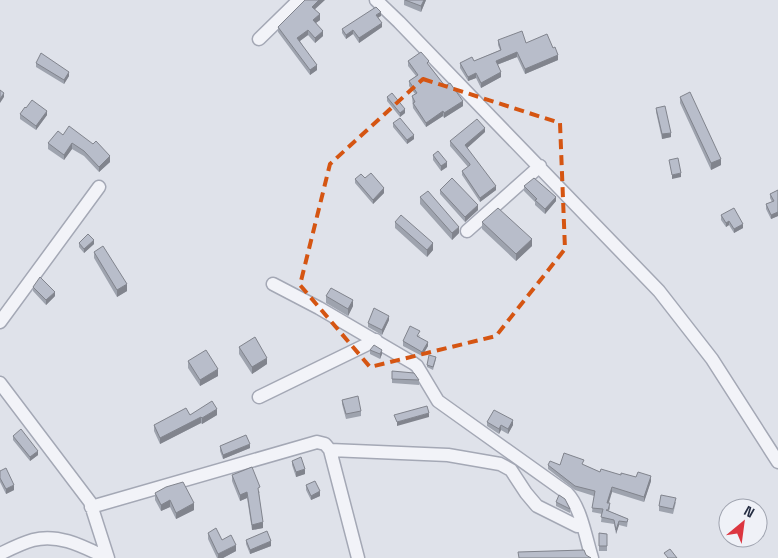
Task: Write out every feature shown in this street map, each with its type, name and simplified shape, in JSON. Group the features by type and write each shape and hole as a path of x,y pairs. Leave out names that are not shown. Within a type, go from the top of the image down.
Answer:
{"street":[{"path":"259,38 298,0"},
{"path":"376,0 540,166 659,292 712,359 778,462"},
{"path":"467,231 540,166"},
{"path":"0,322 99,188"},
{"path":"273,284 376,340 417,366 438,401 567,494 574,502 592,558"},
{"path":"259,397 376,340"},
{"path":"0,383 90,502 107,558"},
{"path":"91,507 317,442 325,444 330,450 358,558"},
{"path":"330,450 448,455 500,464 510,470 538,506 577,526 582,523"},
{"path":"0,554 32,540 49,538 68,540 107,558"}],"highlighted area":[{"path":"423,79 560,123 565,249 496,336 370,367 300,285 330,164"}],"building":[{"path":"305,0 319,0 312,7 320,14 313,20 323,31 315,38 308,30 297,38 317,65 310,70 278,27"},
{"path":"405,0 424,0 421,6"},
{"path":"376,7 381,12 376,15 382,23 359,38 353,30 346,35 342,29"},
{"path":"522,31 526,43 547,34 558,55 525,69 517,52 496,61 501,72 481,83 476,73 468,77 460,63 472,57 474,61 501,50 498,40"},
{"path":"421,52 445,86 450,83 463,101 444,113 443,111 426,123 413,103 415,102 412,96 417,93 409,81 418,75 408,61"},
{"path":"41,53 69,72 64,80 36,63"},
{"path":"0,90 4,93 0,99"},
{"path":"690,92 721,159 711,163 680,97"},
{"path":"392,93 405,109 400,113 387,97"},
{"path":"32,100 47,111 36,126 20,114"},
{"path":"665,106 671,133 662,134 656,108"},
{"path":"400,118 414,135 407,140 393,123"},
{"path":"477,119 485,128 465,145 496,186 480,198 462,171 470,164 450,141"},
{"path":"69,126 93,144 96,141 110,156 99,167 84,151 72,143 64,155 48,143 58,131 63,135"},
{"path":"438,151 447,162 441,166 433,155"},
{"path":"678,158 681,173 672,175 669,160"},
{"path":"371,173 384,188 373,200 355,179 361,174 365,178"},
{"path":"452,178 478,205 465,217 440,190"},
{"path":"534,178 556,197 545,209 524,186"},
{"path":"778,190 778,212 771,215 766,204 774,201 770,194"},
{"path":"428,191 459,227 452,233 420,197"},
{"path":"498,208 532,239 516,254 482,222"},
{"path":"734,208 743,224 734,229 729,221 726,223 721,215"},
{"path":"401,215 433,243 427,250 395,222"},
{"path":"88,234 94,240 84,249 79,243"},
{"path":"103,246 127,284 117,290 94,252"},
{"path":"40,277 55,292 46,300 33,287"},
{"path":"331,288 353,300 348,309 326,296"},
{"path":"374,308 389,316 382,330 368,323"},
{"path":"410,326 420,331 417,336 428,342 422,352 403,341"},
{"path":"255,337 267,358 252,367 239,347"},
{"path":"374,345 382,350 380,354 370,350"},
{"path":"206,350 218,369 200,380 188,361"},
{"path":"429,355 436,357 433,367 427,365"},
{"path":"392,371 414,373 419,380 392,379"},
{"path":"358,396 361,411 346,414 342,400"},
{"path":"212,401 217,409 160,438 154,425 186,408 190,415"},
{"path":"427,406 429,413 397,422 394,415"},
{"path":"494,410 513,420 508,429 501,425 499,429 487,422"},
{"path":"21,429 38,451 30,457 13,436"},
{"path":"246,435 250,444 223,455 220,446"},
{"path":"564,453 584,460 582,464 600,472 601,469 621,475 621,473 636,477 638,472 651,476 644,497 612,487 607,503 610,503 608,510 606,510 628,519 627,522 619,521 616,530 614,520 601,517 603,509 592,508 595,491 575,486 548,465 550,461 560,465"},
{"path":"301,457 305,469 296,472 292,461"},
{"path":"252,467 260,487 258,488 263,522 252,525 247,492 240,495 232,475"},
{"path":"6,468 14,485 6,489 0,478 0,471"},
{"path":"315,481 320,491 311,496 306,485"},
{"path":"183,482 194,503 176,513 170,500 161,505 155,493 166,487"},
{"path":"559,495 565,499 570,509 556,502"},
{"path":"661,495 676,498 673,509 659,506"},
{"path":"216,528 222,540 231,535 236,545 218,554 208,533"},
{"path":"267,531 271,541 250,550 246,540"},
{"path":"599,533 607,534 607,546 599,546"},
{"path":"670,549 677,558 668,558 664,553"},
{"path":"584,550 586,555 591,558 519,558 518,552"}]}
